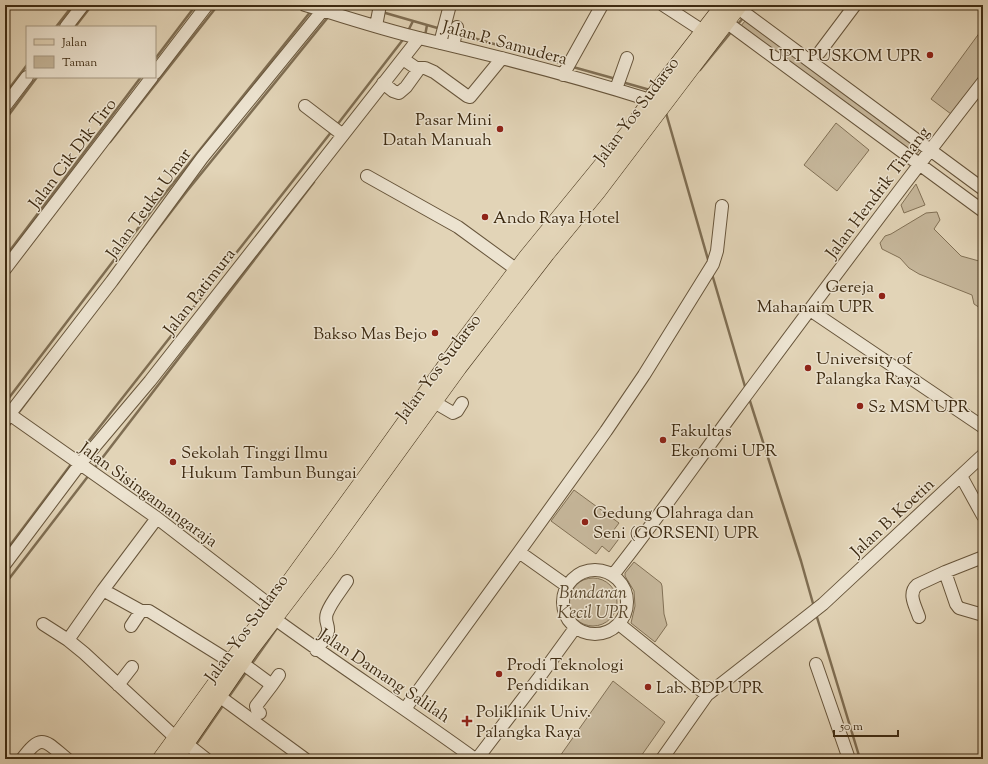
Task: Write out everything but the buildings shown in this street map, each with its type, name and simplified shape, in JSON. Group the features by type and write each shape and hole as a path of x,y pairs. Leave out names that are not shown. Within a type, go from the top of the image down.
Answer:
{"main road":[{"name":"Jalan Yos Sudarso","path":"661,94 703,31 734,6"},
{"name":"Jalan Yos Sudarso","path":"176,759 181,741 236,662 277,618 326,553 434,402 453,365 633,126 726,22 734,6"},
{"name":"Jalan Yos Sudarso","path":"277,618 453,365 517,270 535,257"},
{"name":"Jalan Yos Sudarso","path":"160,759 181,741 219,696 236,662"}],"street":[{"path":"67,26 83,5"},
{"path":"156,72 207,5"},
{"name":"Jalan P. Samudera","path":"306,5 419,38 449,34 502,58 568,66 619,80 661,94"},
{"path":"449,34 450,5"},
{"path":"568,66 602,5"},
{"path":"663,5 703,31"},
{"path":"819,53 855,5"},
{"path":"734,6 983,189 973,203"},
{"path":"376,26 379,9"},
{"name":"Jalan Teuku Umar","path":"6,415 112,282 202,158 323,10"},
{"path":"726,22 983,211"},
{"name":"Jalan Patimura","path":"5,564 80,464 150,381 419,38"},
{"path":"403,58 416,68 429,69 470,97 502,58"},
{"path":"619,80 627,58"},
{"path":"383,83 399,92 406,87 419,69"},
{"path":"5,106 27,78"},
{"name":"Jalan Cik Dik Tiro","path":"5,269 151,78"},
{"name":"Jalan Hendrik Timang","path":"613,575 662,511 743,399 930,150 983,82"},
{"path":"305,106 343,135"},
{"path":"367,176 458,227 517,270"},
{"path":"405,709 631,394 673,328 713,264 718,251 722,206"},
{"path":"810,310 983,427"},
{"path":"434,402 453,413 457,411 462,403"},
{"name":"Jalan Sisingamangaraja","path":"6,415 80,464 157,518 277,618"},
{"name":"Jalan B. Koetin","path":"707,695 823,604 983,455"},
{"path":"961,476 983,516"},
{"path":"68,640 157,518"},
{"path":"519,552 567,586"},
{"path":"919,617 911,594 913,588 945,572 983,557"},
{"path":"586,571 603,571 613,575 622,584 627,595 627,607 620,624 610,631 598,634 586,633 575,628 567,619 563,608 563,596 567,586 575,577 586,571"},
{"path":"945,572 956,604 959,608 983,615"},
{"path":"316,650 328,633 326,615 330,606 346,582"},
{"path":"103,590 141,611 149,611 272,685"},
{"path":"132,626 141,611"},
{"name":"Jalan Damang Salilah","path":"277,618 316,650 405,709 476,759"},
{"path":"43,624 68,640 84,653 181,741 206,759"},
{"path":"620,624 652,652 707,695 662,759"},
{"path":"476,759 538,679 575,628"},
{"path":"816,664 849,759"},
{"path":"118,685 132,667"},
{"path":"260,713 256,706 279,675"},
{"path":"219,696 305,759"},
{"path":"22,759 30,747 37,742 42,741 67,759"}],"green space":[{"path":"745,21 922,147 915,156 740,27"},
{"path":"983,28 983,73 951,114 931,99"},
{"path":"836,123 869,150 837,191 804,165"},
{"path":"916,184 925,205 904,213 901,205"},
{"path":"937,212 940,220 934,229 961,256 979,261 983,256 983,306 980,308 974,304 972,295 919,274 909,268 900,258 882,249 880,243 885,236 926,213"},
{"name":"Gedung Olahraga dan Seni (GORSENI) UPR","path":"574,490 619,523 613,531 621,536 609,552 602,546 596,554 551,521"},
{"path":"634,562 661,583 662,586 664,614 667,625 655,642 631,623 635,606 634,591 625,576 625,573"},
{"name":"Bundaran Kecil UPR","path":"588,578 598,578 610,585 617,597 617,607 610,619 598,626 588,626 580,622 573,615 569,607 569,597 573,589 580,582"},
{"path":"613,681 665,722 639,759 565,759 560,756"}],"waterway":[{"path":"57,26 73,5"},
{"path":"76,26 92,5"},
{"path":"156,58 196,5"},
{"path":"110,142 218,5"},
{"path":"359,5 376,10"},
{"path":"748,11 752,5"},
{"path":"5,403 159,201 311,11"},
{"path":"382,12 441,29"},
{"path":"131,264 187,191 329,16"},
{"path":"737,25 744,17"},
{"path":"408,31 413,21"},
{"path":"425,36 427,25"},
{"path":"700,70 732,31"},
{"path":"459,34 564,64"},
{"path":"337,125 405,37"},
{"path":"5,94 26,66"},
{"path":"573,67 616,79"},
{"path":"5,120 36,78"},
{"path":"5,257 140,78"},
{"path":"622,82 650,90"},
{"path":"666,113 709,263"},
{"path":"76,457 332,131"},
{"path":"93,470 314,182"},
{"path":"712,274 746,390"},
{"path":"16,416 63,354"},
{"path":"749,398 801,561 814,607"},
{"path":"5,431 12,421"},
{"path":"5,552 72,463"},
{"path":"5,584 89,475"},
{"path":"816,614 860,759"},
{"path":"251,665 277,628"},
{"path":"228,698 247,671"},
{"path":"195,746 224,704"},
{"path":"186,759 191,752"}],"place":[{"name":"UPT PUSKOM UPR","path":"930,55"},
{"name":"Pasar Mini Datah Manuah","path":"500,129"},
{"name":"Ando Raya Hotel","path":"485,217"},
{"name":"Gereja Mahanaim UPR","path":"882,296"},
{"name":"Bakso Mas Bejo","path":"435,333"},
{"name":"University of Palangka Raya","path":"808,368"},
{"name":"S2 MSM UPR","path":"860,406"},
{"name":"Fakultas Ekonomi UPR","path":"663,440"},
{"name":"Sekolah Tinggi Ilmu Hukum Tambun Bungai","path":"173,462"},
{"name":"Gedung Olahraga dan Seni (GORSENI) UPR","path":"585,522"},
{"name":"Prodi Teknologi Pendidikan","path":"499,674"},
{"name":"Lab. BDP UPR","path":"648,687"},
{"name":"Poliklinik Univ. Palangka Raya","path":"467,721"}]}
